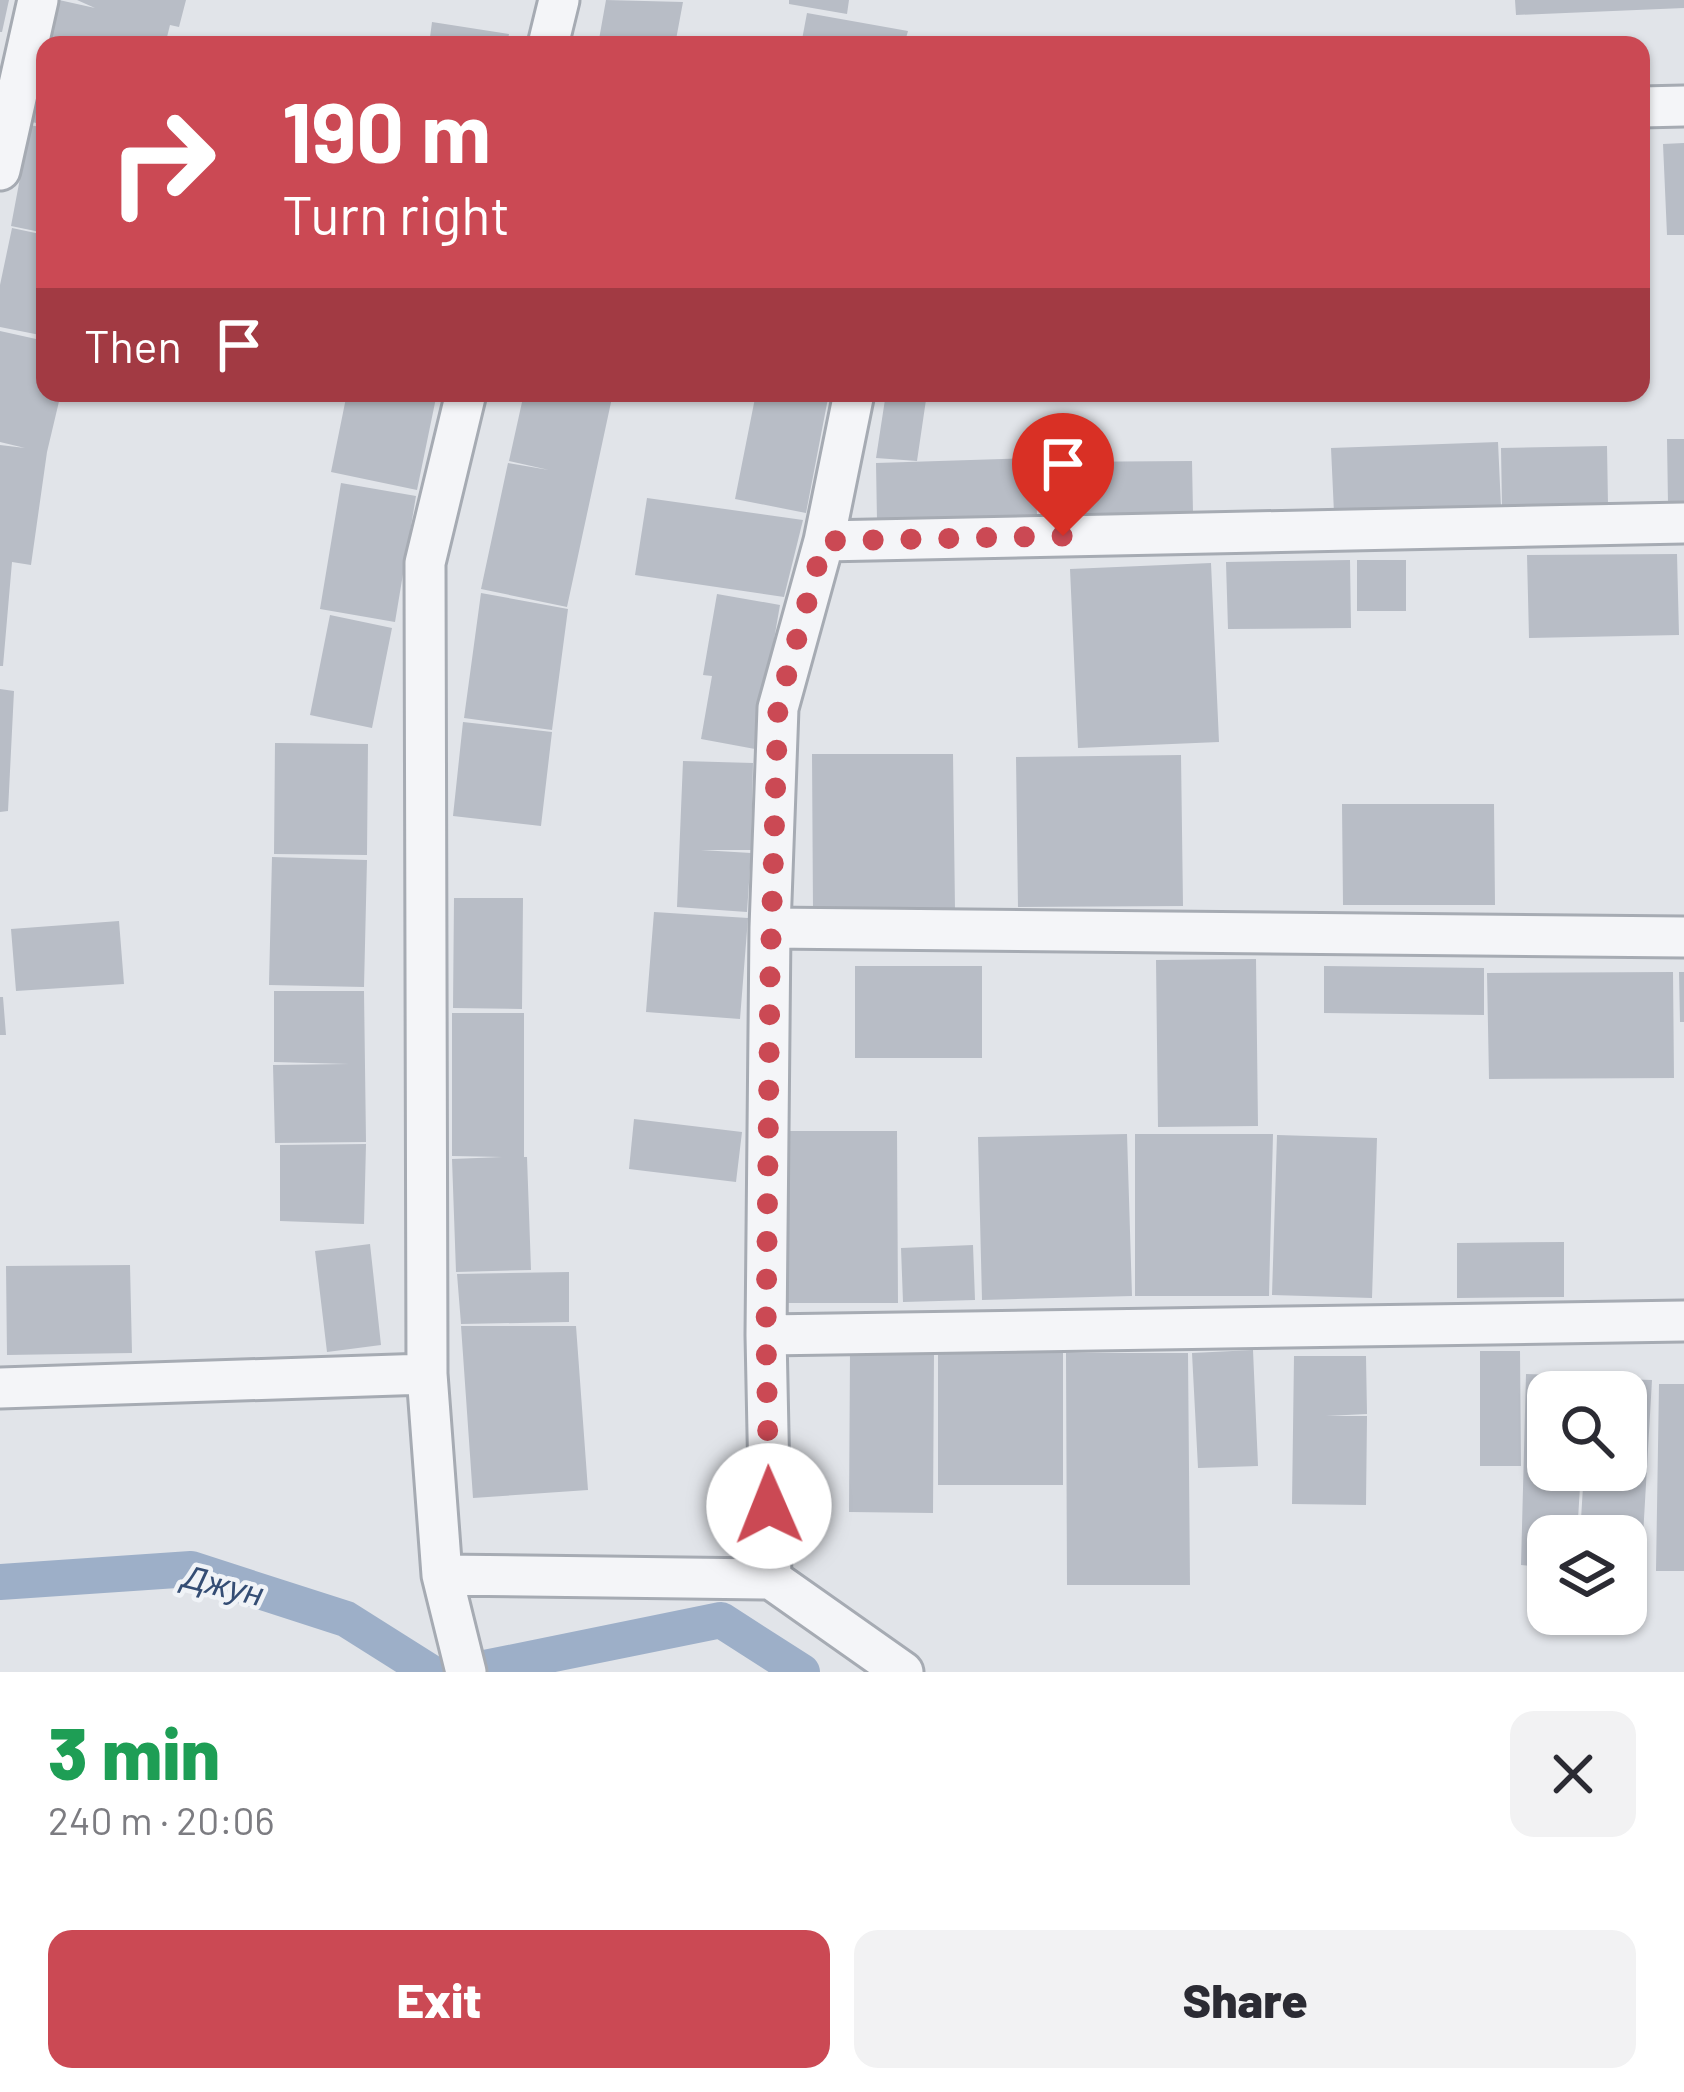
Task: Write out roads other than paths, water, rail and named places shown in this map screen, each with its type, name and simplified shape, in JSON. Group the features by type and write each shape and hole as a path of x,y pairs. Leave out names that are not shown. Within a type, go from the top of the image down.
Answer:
{"street":[{"path":"0,170 38,0"},
{"path":"550,36 559,0"},
{"path":"1650,107 1684,106"},
{"path":"464,402 425,563 427,1374 442,1575 466,1672"},
{"path":"771,1580 766,1334 770,928 778,707 824,541 852,402"},
{"path":"824,541 1684,524"},
{"path":"770,928 1684,937"},
{"path":"766,1334 1684,1321"},
{"path":"0,1388 427,1374"},
{"path":"442,1575 771,1580 903,1672"}],"waterway":[{"name":"Джун","path":"0,1582 191,1569 346,1619 430,1672"},
{"name":"Джун","path":"465,1672 721,1620 802,1672"}]}
